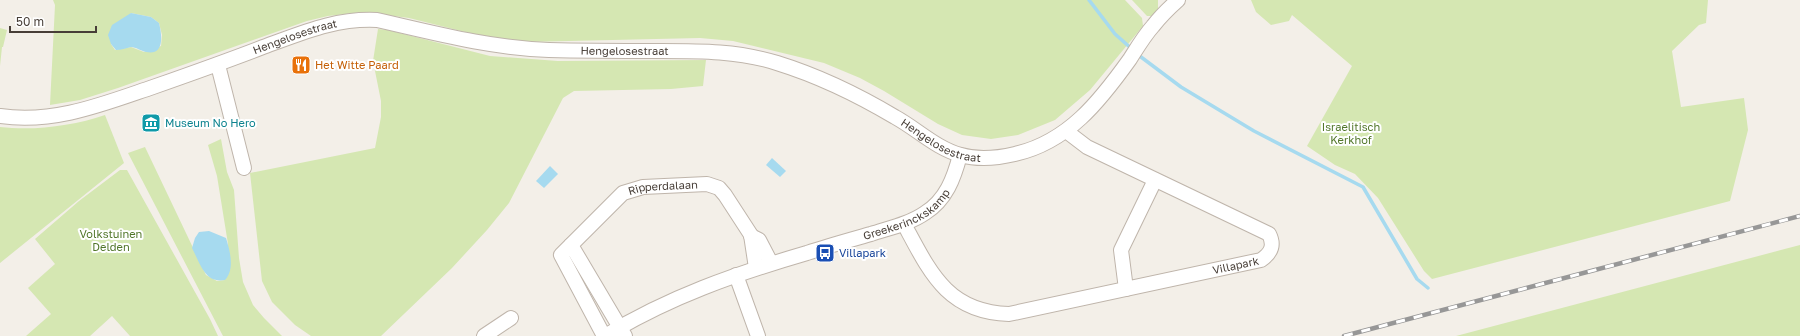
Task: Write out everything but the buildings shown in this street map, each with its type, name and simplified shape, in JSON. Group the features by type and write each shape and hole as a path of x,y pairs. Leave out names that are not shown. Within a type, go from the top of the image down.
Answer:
{"street":[{"name":"Hengelosestraat","path":"0,116 28,119 66,115 102,105 218,65 331,23 355,19 377,20 476,43 517,48 548,50 701,51 735,53 776,63 838,87 891,114 936,143 960,155 988,158 1014,155 1038,146 1066,131 1093,108 1152,26 1178,0"},
{"path":"218,65 244,168"},
{"name":"Villapark","path":"904,224 932,274 951,294 970,307 993,313 1009,314 1126,289 1261,260 1269,254 1272,248 1269,234 1087,147 1066,131"},
{"name":"Greekerinckskamp","path":"604,336 622,332 684,294 771,263 904,224 925,213 938,202 947,190 955,173 960,155"},
{"path":"1126,289 1121,250 1155,180"},
{"name":"Ripperdalaan","path":"604,336 561,255 624,193 643,187 707,184 719,188 751,235 756,268"},
{"name":"Ripperdalaan","path":"751,235 759,240 771,263"},
{"path":"571,245 622,332"},
{"path":"736,275 758,336"},
{"path":"484,336 511,318"}],"green space":[{"path":"53,0 1125,0 1142,18 1143,26 1090,90 1055,120 1018,135 991,139 962,135 938,124 860,78 824,63 733,41 700,38 525,42 489,38 409,18 363,12 328,16 307,21 118,88 80,100 50,105 55,5","holes":["131,13 151,17 159,23 162,35 161,46 144,52 131,47 115,50 111,44"]},
{"path":"1132,0 1158,0 1158,11 1154,16 1147,16"},
{"name":"Israelitisch Kerkhof","path":"1251,0 1708,0 1706,23 1699,25 1672,51 1681,107 1744,98 1748,130 1730,201 1432,279 1424,271 1378,198 1355,174 1335,165 1307,146 1352,66 1292,15 1289,21 1271,25 1256,12"},
{"path":"0,28 7,30 2,47 0,66"},
{"path":"378,29 388,30 490,56 558,61 706,60 703,86 671,89 574,91 563,98 509,203 487,230 452,268 381,336 311,336 295,325 272,302 262,281 250,173 375,148 381,117 381,101 373,61"},
{"path":"105,115 124,163 0,263 0,127 53,127"},
{"path":"221,139 227,172 234,190 239,258 243,282 253,305 282,336 223,336 128,153 145,147 206,275 217,281 225,280 228,244 217,176 208,145"},
{"name":"Volkstuinen Delden","path":"120,170 127,170 218,336 130,336 112,316 90,336 26,336 51,314 28,288 55,264 35,239 79,201"},
{"path":"1800,245 1800,336 1456,336"}],"water":[{"path":"131,13 151,17 159,23 161,44 156,51 146,52 131,47 116,50 111,44 108,35 112,25"},
{"path":"772,158 786,171 780,177 766,165"},
{"path":"550,166 558,174 544,188 536,181"},
{"path":"209,231 226,238 231,265 228,276 225,280 213,279 208,276 192,248 195,238 199,232"}],"waterway":[{"path":"1089,0 1115,34 1133,50"},
{"path":"1137,54 1181,87 1254,131 1363,187 1417,279 1428,288"}],"railway":[{"path":"1344,336 1800,216"}],"place":[{"name":"Het Witte Paard","path":"301,65"},
{"name":"Museum No Hero","path":"151,123"},
{"name":"Villapark","path":"825,253"}]}
